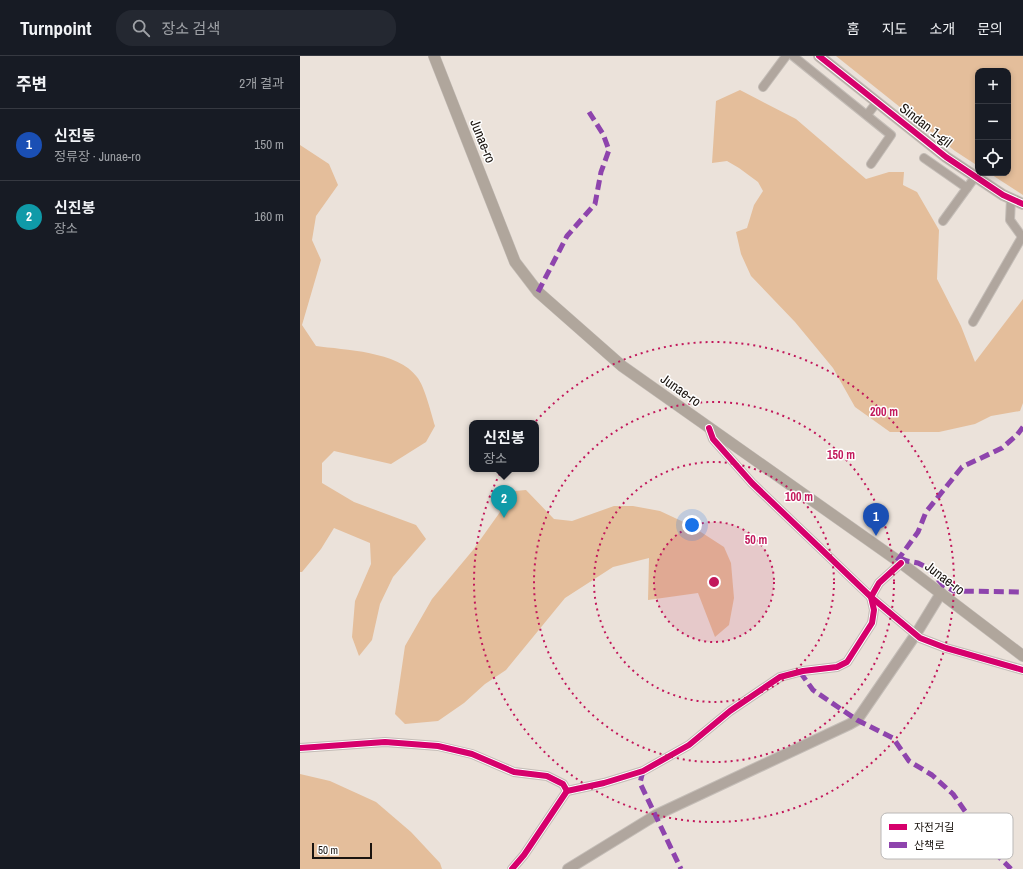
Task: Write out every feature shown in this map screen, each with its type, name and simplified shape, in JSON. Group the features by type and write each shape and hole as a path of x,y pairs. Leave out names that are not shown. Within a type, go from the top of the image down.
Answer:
{"main road":[{"name":"Junae-ro","path":"434,56 515,262 538,292 622,366 900,563 1023,656"}],"street":[{"path":"763,88 786,56"},
{"path":"793,56 891,135 870,164"},
{"name":"Sindan 1-gil","path":"819,56 946,157 1003,195 1023,204"},
{"path":"867,115 877,102"},
{"path":"924,158 967,188"},
{"path":"943,221 975,177"},
{"path":"973,322 1023,238 1010,220 1011,199"},
{"path":"709,428 713,439 752,483 871,597 920,638 946,648 1023,670"},
{"path":"512,869 524,855 567,791 604,783 643,771 689,745 730,711 780,676 803,671 837,668 847,662 872,623 874,610 871,597 879,583 900,563"},
{"path":"568,869 656,815 857,720 916,634 941,593"},
{"path":"300,748 384,742 438,746 472,754 514,772 548,776 563,784 567,791"}],"shaded area":[{"path":"836,56 1023,56 1023,195 994,176 1011,176 1011,68 975,68 975,164 955,151"},
{"path":"740,90 796,119 866,179 889,172 904,172 903,185 917,192 939,230 937,279 961,326 975,362 1023,299 1023,403 1020,411 991,416 975,424 939,432 890,432 855,407 833,368 795,322 751,276 741,254 736,232 747,228 754,205 763,191 758,182 727,161 712,163 716,101"},
{"path":"300,145 329,164 338,185 316,216 312,240 321,260 302,325 316,346 370,353 397,362 408,368 417,377 423,387 435,426 426,442 391,464 334,451 322,463 322,483 354,502 416,525 426,539 393,577 380,604 372,640 359,656 352,637 355,601 371,564 370,543 334,528 321,549 302,572 300,572"},
{"path":"526,490 554,519 572,521 614,506 633,506 660,511 690,525 724,547 731,563 734,598 729,625 715,637 698,593 648,600 649,558 613,567 565,598 506,670 485,684 464,703 438,721 405,724 395,714 405,646 432,599 473,550 515,491"},
{"path":"300,774 330,781 376,802 411,832 440,863 442,869 300,869"}],"marked path":[{"path":"538,292 567,236 595,204 601,172 609,150 603,134 589,112"},
{"path":"897,561 918,532 926,512 962,467 1002,448 1017,435 1023,427"},
{"path":"900,558 918,563 928,568 943,585 954,591 1023,592"},
{"path":"800,672 813,690 857,720 893,738 909,761 932,775 953,794 966,813"},
{"path":"643,771 640,783 681,869"},
{"path":"1001,859 1011,869"}],"cycle path":[{"path":"819,56 946,157 1003,195 1023,204"},
{"path":"709,428 713,439 752,483 871,597 920,638 946,648 1023,670"},
{"path":"512,869 524,855 567,791 604,783 643,771 689,745 730,711 780,677 803,671 837,667 847,662 872,623 874,610 871,597 879,583 901,563"},
{"path":"300,748 385,742 438,746 472,754 514,772 547,776 563,784 567,791"}],"place":[{"name":"신진봉","path":"504,518"},
{"name":"신진동","path":"876,536"}]}
